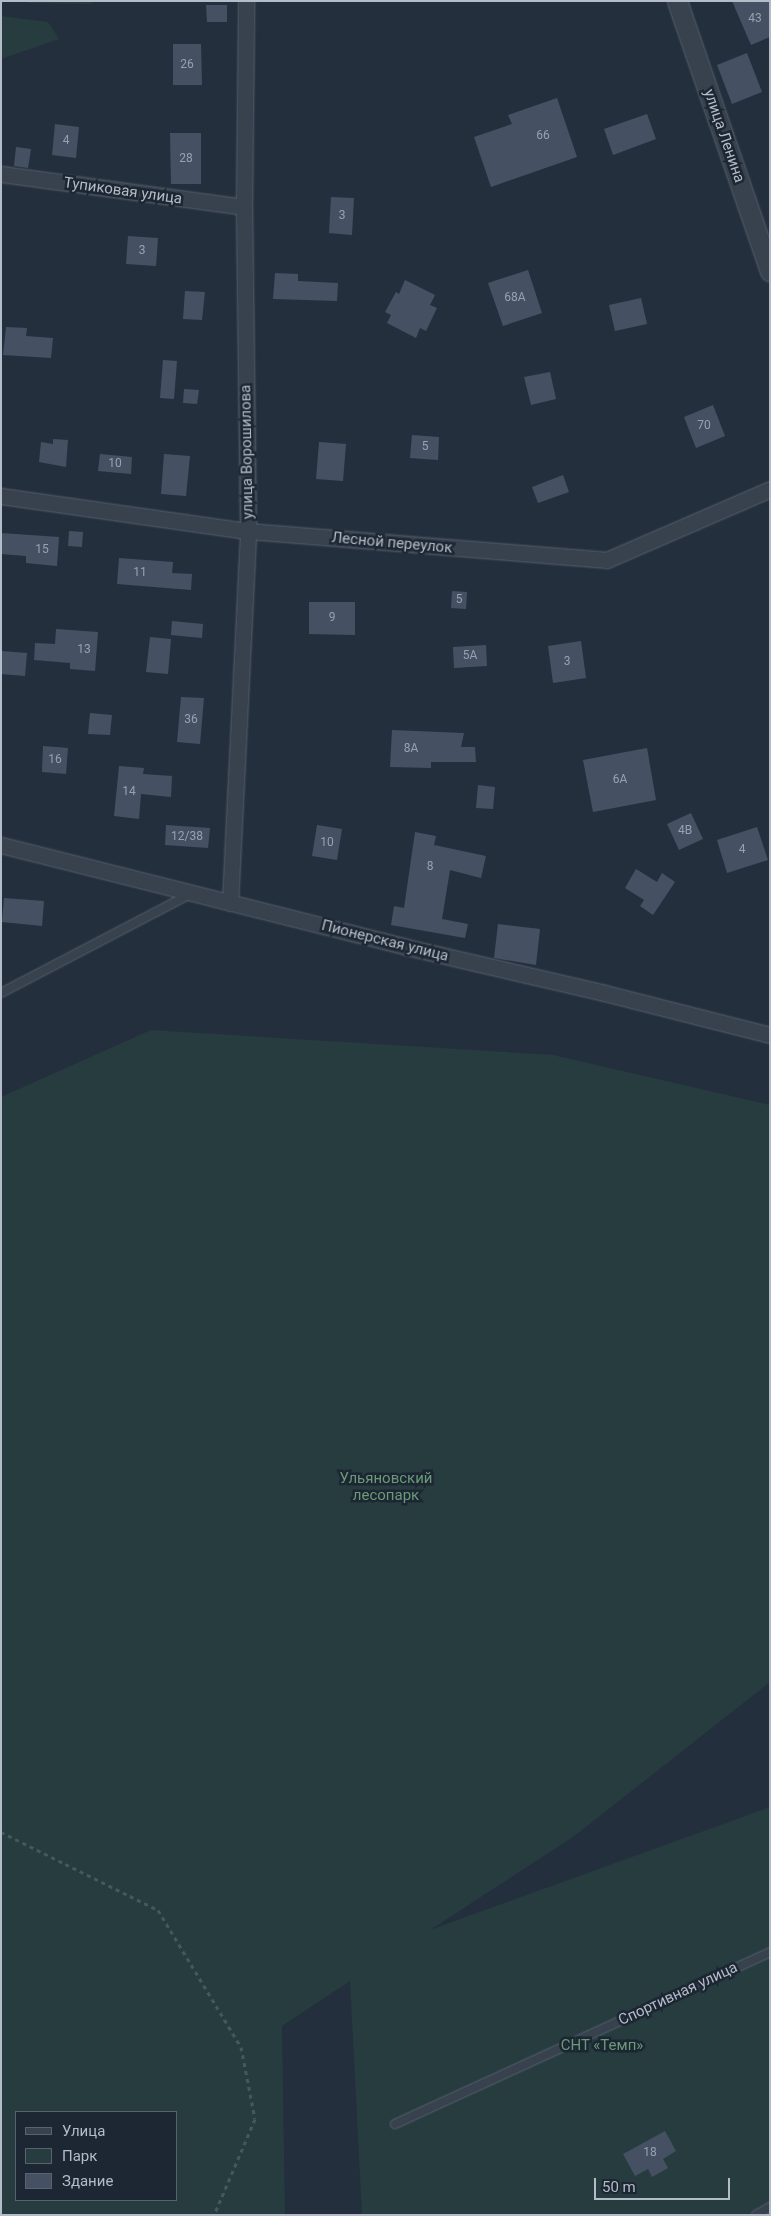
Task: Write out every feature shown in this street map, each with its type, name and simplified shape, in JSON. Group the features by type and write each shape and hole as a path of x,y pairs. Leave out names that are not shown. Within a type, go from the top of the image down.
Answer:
{"street":[{"name":"улица Ворошилова","path":"230,903 248,531 244,207 246,1"},
{"name":"улица Ленина","path":"677,1 770,271"},
{"name":"Тупиковая улица","path":"1,174 244,207"},
{"name":"Лесной переулок","path":"1,496 248,531 607,560 770,489"},
{"name":"Пионерская улица","path":"1,845 770,1035"}],"lane":[{"path":"1,993 190,893"},
{"name":"Спортивная улица","path":"395,2124 770,1952"},
{"path":"756,2215 770,2207"}],"path":[{"path":"1,1832 158,1910 241,2047 255,2119 214,2215"}],"green space":[{"path":"27,1 92,1 92,4 28,3"},
{"path":"1,16 48,22 59,39 1,59"},
{"name":"Ульяновский лесопарк","path":"151,1030 553,1055 770,1105 770,1682 573,1837 430,1930 770,1807 770,2215 362,2215 350,1981 282,2026 285,2215 1,2215 1,1097"}],"building":[{"path":"732,1 770,1 770,37 751,45"},
{"path":"206,5 227,5 227,22 207,22"},
{"path":"173,44 201,44 202,85 173,85"},
{"path":"747,53 762,92 732,104 717,65"},
{"path":"557,98 577,157 491,187 474,137 512,124 508,115"},
{"path":"647,114 656,139 613,155 604,129"},
{"path":"55,124 79,127 76,158 52,155"},
{"path":"170,133 201,133 201,184 171,184"},
{"path":"16,147 31,149 28,168 14,166"},
{"path":"331,197 354,198 352,235 329,233"},
{"path":"128,236 158,238 156,266 126,264"},
{"path":"528,270 542,313 503,326 488,283"},
{"path":"275,273 298,274 298,281 338,283 337,301 273,299"},
{"path":"405,280 435,295 430,305 437,308 426,331 420,328 416,338 387,323 391,315 385,312 396,292 399,294"},
{"path":"185,291 205,292 202,320 183,319"},
{"path":"641,298 647,324 615,331 609,305"},
{"path":"6,327 27,328 26,336 53,338 51,358 3,355"},
{"path":"163,360 177,361 174,399 160,398"},
{"path":"550,372 556,399 531,405 524,377"},
{"path":"184,389 199,390 197,404 183,403"},
{"path":"713,405 725,436 696,448 684,417"},
{"path":"412,435 439,437 438,460 410,458"},
{"path":"53,439 68,440 66,467 39,462 41,442 53,444"},
{"path":"319,442 346,444 343,481 316,479"},
{"path":"100,454 132,457 131,474 98,471"},
{"path":"164,454 190,456 186,496 161,494"},
{"path":"563,475 569,492 538,503 532,487"},
{"path":"69,531 83,532 82,547 68,546"},
{"path":"1,533 59,537 57,566 26,563 26,556 1,554"},
{"path":"119,558 173,562 172,573 192,574 191,590 117,584"},
{"path":"452,591 467,592 466,609 451,608"},
{"path":"309,602 355,602 355,635 309,634"},
{"path":"172,621 203,624 202,638 171,635"},
{"path":"56,629 98,632 95,671 70,669 70,663 34,660 35,643 55,644"},
{"path":"150,637 171,639 168,674 146,672"},
{"path":"581,641 586,678 553,683 548,646"},
{"path":"486,645 487,666 454,668 453,647"},
{"path":"1,651 27,653 25,676 1,674"},
{"path":"181,697 204,698 200,744 177,742"},
{"path":"90,713 112,715 110,735 88,734"},
{"path":"392,730 464,733 461,747 475,747 476,762 431,762 431,768 390,767"},
{"path":"43,746 68,748 66,774 42,772"},
{"path":"647,748 656,800 593,812 583,760"},
{"path":"119,766 144,768 143,774 172,776 171,797 141,794 139,819 114,816"},
{"path":"478,785 495,787 493,809 476,808"},
{"path":"691,813 703,839 679,850 667,824"},
{"path":"166,825 210,828 208,848 165,845"},
{"path":"317,825 342,829 337,860 312,856"},
{"path":"757,827 768,860 727,873 717,840"},
{"path":"415,832 436,836 434,845 486,856 481,878 450,870 442,919 468,924 465,938 391,925 394,906 404,908"},
{"path":"636,869 657,882 662,873 675,882 653,915 640,906 644,900 625,888"},
{"path":"4,898 44,901 42,926 2,922"},
{"path":"498,924 540,929 536,965 494,958"},
{"path":"665,2131 676,2151 663,2159 668,2168 652,2177 648,2169 635,2176 623,2154"}],"park label":[{"name":"СНТ «Темп»","path":"602,2046"}]}
